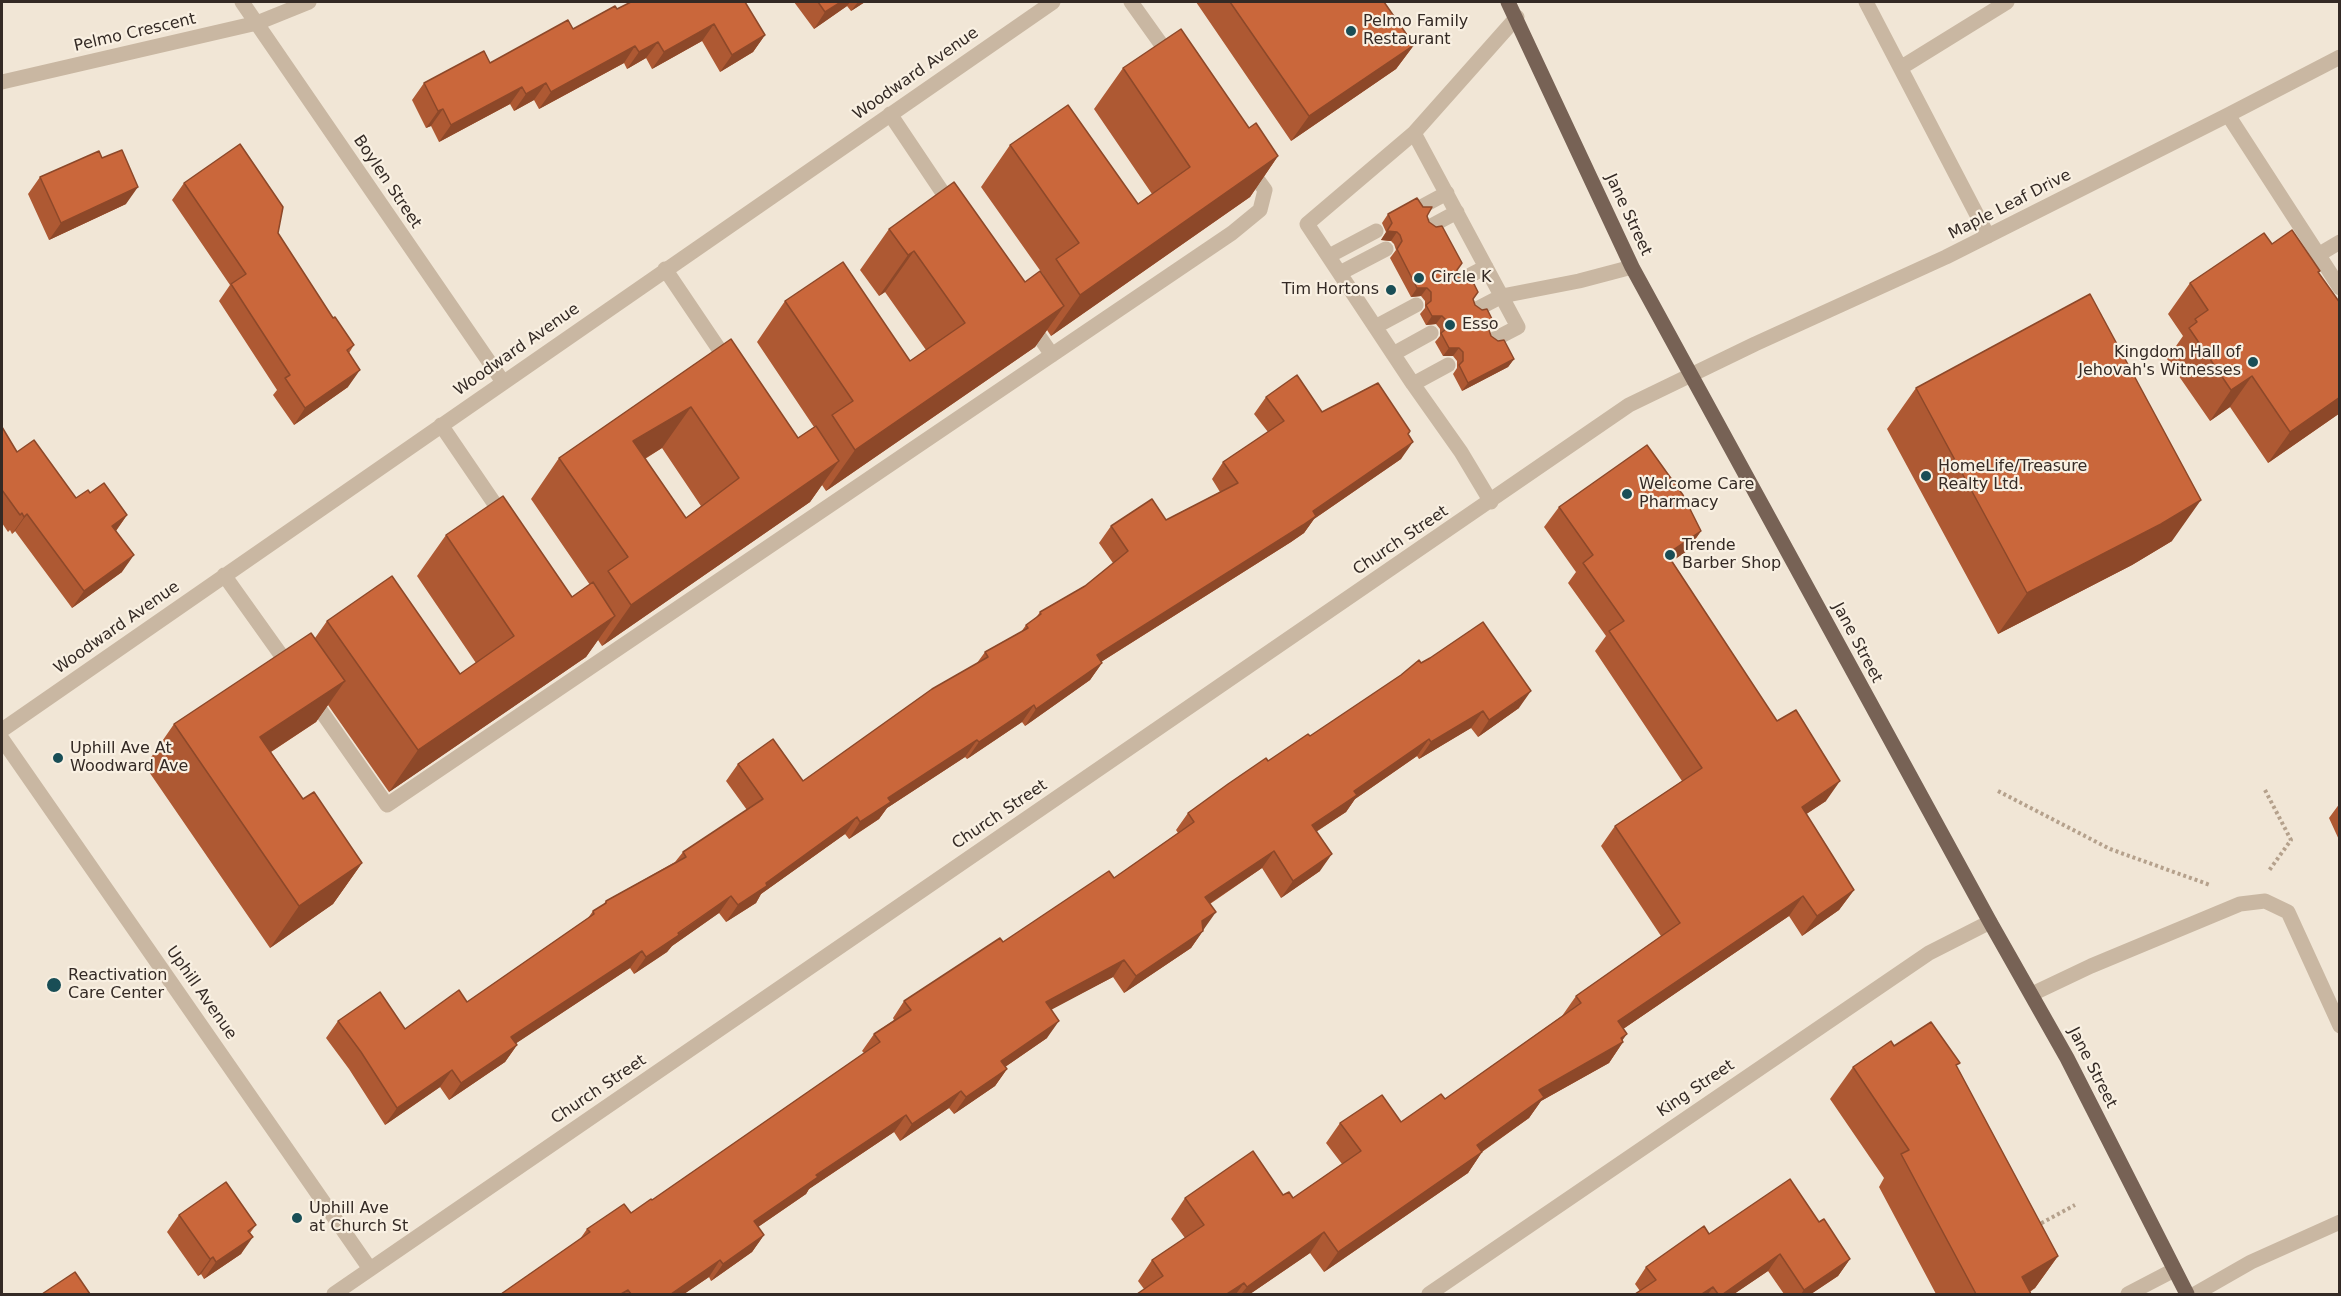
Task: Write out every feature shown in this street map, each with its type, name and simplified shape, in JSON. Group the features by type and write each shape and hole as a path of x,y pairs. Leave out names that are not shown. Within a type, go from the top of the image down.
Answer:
{"main road":[{"name":"Jane Street","path":"1508,2 1632,267 1989,922 2067,1058 2187,1294"}],"street":[{"name":"Boylen Street","path":"242,2 503,382"},
{"name":"Pelmo Crescent","path":"2,82 257,23 309,2"},
{"name":"Woodward Avenue","path":"2,730 1053,2"},
{"path":"1131,2 1178,68"},
{"path":"1866,2 1989,236"},
{"path":"1902,67 2007,2"},
{"path":"1491,502 1461,452 1307,224 1414,133 1517,17"},
{"name":"Maple Leaf Drive","path":"1692,374 1989,236 2340,57"},
{"path":"890,114 961,220"},
{"path":"2228,116 2340,288"},
{"path":"1414,133 1518,327 1493,340"},
{"path":"224,575 387,805 598,656 822,503 1052,355 1232,233 1260,210 1265,190 1239,152"},
{"path":"1421,207 1447,194"},
{"path":"1431,226 1457,212"},
{"path":"1329,256 1376,231"},
{"path":"2318,255 2340,242"},
{"path":"1340,273 1386,249"},
{"path":"1461,280 1486,267"},
{"path":"1477,309 1502,296 1579,281 1632,267"},
{"path":"665,269 739,379"},
{"path":"1376,327 1416,305"},
{"path":"1020,307 1052,355"},
{"path":"1394,354 1431,333"},
{"path":"1413,384 1448,365"},
{"name":"Church Street","path":"334,1294 1491,502 1629,405 1692,374"},
{"path":"441,424 514,533"},
{"name":"Uphill Avenue","path":"2,739 370,1269"},
{"path":"2032,994 2091,966 2240,904 2265,901 2288,912 2340,1026"},
{"name":"King Street","path":"1429,1294 1929,953 1989,922"},
{"path":"2195,1294 2251,1262 2340,1222"},
{"path":"2128,1294 2174,1270"}],"path":[{"path":"2265,790 2290,840 2265,876"},
{"path":"1998,791 2110,849 2219,888"},
{"path":"2029,1230 2075,1205"}],"building":[{"path":"631,2 745,2 765,35 732,55 714,24 664,52 658,42 639,52 635,46 551,92 546,83 526,94 522,87 451,125 443,109 438,111 424,83 484,51 490,63 568,20 573,29 615,6 617,9"},
{"path":"818,2 841,2 825,12"},
{"path":"1230,2 1384,2 1414,45 1309,116"},
{"path":"1181,29 1249,128 1256,123 1278,156 1080,295 1056,259 1079,243 1010,145 1068,105 1138,204 1190,167 1123,68"},
{"path":"240,144 283,207 278,233 333,318 335,317 354,345 347,350 360,370 305,408 285,378 290,375 231,284 246,274 184,183"},
{"path":"122,150 138,187 61,223 40,177 99,151 102,158"},
{"path":"954,182 1025,282 1040,271 1064,306 855,450 832,415 853,401 785,301 843,262 910,361 965,323 914,251 908,255 889,229"},
{"path":"1417,198 1423,207 1432,207 1427,216 1429,222 1436,227 1442,226 1462,263 1457,270 1459,276 1466,281 1472,280 1478,292 1473,299 1475,305 1482,310 1487,309 1494,323 1489,330 1491,336 1498,341 1504,340 1514,359 1468,383 1459,365 1463,361 1463,352 1459,348 1449,348 1441,333 1446,329 1446,320 1442,316 1432,316 1426,305 1431,301 1431,292 1427,288 1417,288 1397,249 1402,241 1400,235 1397,232 1387,231 1392,223 1388,214"},
{"name":"Kingdom Hall of Jehovah's Witnesses","path":"2292,230 2340,303 2340,397 2290,432 2252,376 2231,390 2189,328 2197,322 2195,319 2208,310 2190,283 2264,233 2272,244"},
{"path":"2090,294 2201,500 2161,524 2027,593 1916,388"},
{"path":"731,339 798,438 816,426 839,461 631,605 608,571 628,557 559,458","holes":["691,407 739,478 686,518 633,441"]},
{"path":"1297,375 1322,412 1378,383 1410,431 1408,434 1413,442 1313,511 1316,516 1303,525 1097,655 1102,663 1036,709 1034,705 979,742 977,740 888,798 891,802 860,822 857,817 766,883 767,886 738,905 731,896 646,957 642,951 511,1037 517,1045 461,1083 452,1070 397,1108 338,1021 380,992 405,1029 459,990 467,1002 594,914 593,911 606,901 686,857 683,852 763,799 738,764 773,739 803,781 932,689 988,657 985,652 1028,628 1026,625 1041,614 1040,612 1085,586 1128,551 1111,526 1152,499 1166,520 1238,483 1223,462 1284,421 1266,397"},
{"path":"2,427 17,452 34,440 76,498 88,490 90,493 104,483 127,515 112,526 134,555 84,591 27,514 24,517 22,513 20,515 2,490"},
{"path":"1647,445 1683,495 1701,531 1667,554 1777,721 1796,710 1840,781 1802,807 1854,890 1817,916 1803,896 1618,1021 1627,1034 1621,1038 1623,1042 1539,1090 1544,1097 1477,1145 1482,1152 1338,1252 1324,1232 1247,1287 1244,1283 1227,1294 1137,1294 1163,1276 1152,1260 1204,1225 1185,1198 1253,1151 1283,1195 1289,1192 1293,1198 1361,1151 1340,1123 1382,1095 1401,1122 1441,1094 1445,1099 1581,1003 1576,996 1680,923 1615,826 1702,768 1609,631 1624,621 1583,563 1593,555 1559,507"},
{"path":"503,496 572,597 593,582 615,616 418,750 327,621 392,576 460,674 514,636 446,535"},
{"path":"1483,622 1531,691 1489,720 1483,711 1431,742 1429,739 1354,791 1357,795 1312,825 1332,854 1293,881 1274,851 1205,897 1216,912 1202,921 1203,931 1136,976 1124,960 1046,1002 1059,1021 1001,1061 1007,1069 966,1097 961,1091 912,1124 906,1115 816,1175 818,1177 754,1221 764,1235 723,1264 720,1260 671,1294 631,1294 628,1290 621,1294 501,1294 590,1232 587,1229 624,1204 631,1213 652,1200 880,1042 874,1034 911,1010 904,1001 1000,938 1003,942 1109,871 1114,878 1194,822 1188,813 1228,784 1266,758 1268,761 1308,734 1310,736 1401,675 1419,660 1421,663 1430,658"},
{"path":"311,633 345,681 260,737 303,799 314,792 362,863 299,906 174,724"},
{"path":"1931,1022 1960,1063 1956,1065 2058,1256 2022,1277 2031,1294 1976,1294 1901,1154 1909,1150 1853,1067 1891,1041 1894,1046"},
{"path":"1790,1179 1819,1222 1824,1219 1850,1259 1804,1290 1780,1254 1723,1294 1718,1294 1713,1287 1702,1294 1635,1294 1656,1280 1646,1267 1704,1226 1709,1234"},
{"path":"226,1182 256,1225 248,1231 253,1237 216,1262 213,1257 210,1259 179,1215"},
{"path":"75,1272 90,1294 42,1294"}],"place":[{"name":"Pelmo Family Restaurant","path":"1351,31"},
{"name":"Circle K","path":"1419,278"},
{"name":"Tim Hortons","path":"1391,290"},
{"name":"Esso","path":"1450,325"},
{"name":"Kingdom Hall of Jehovah's Witnesses","path":"2253,362"},
{"name":"HomeLife/Treasure Realty Ltd.","path":"1926,476"},
{"name":"Welcome Care Pharmacy","path":"1627,494"},
{"name":"Trende Barber Shop","path":"1670,555"},
{"name":"Uphill Ave At Woodward Ave","path":"58,758"},
{"name":"Reactivation Care Center","path":"54,985"},
{"name":"Uphill Ave at Church St","path":"297,1218"}]}
